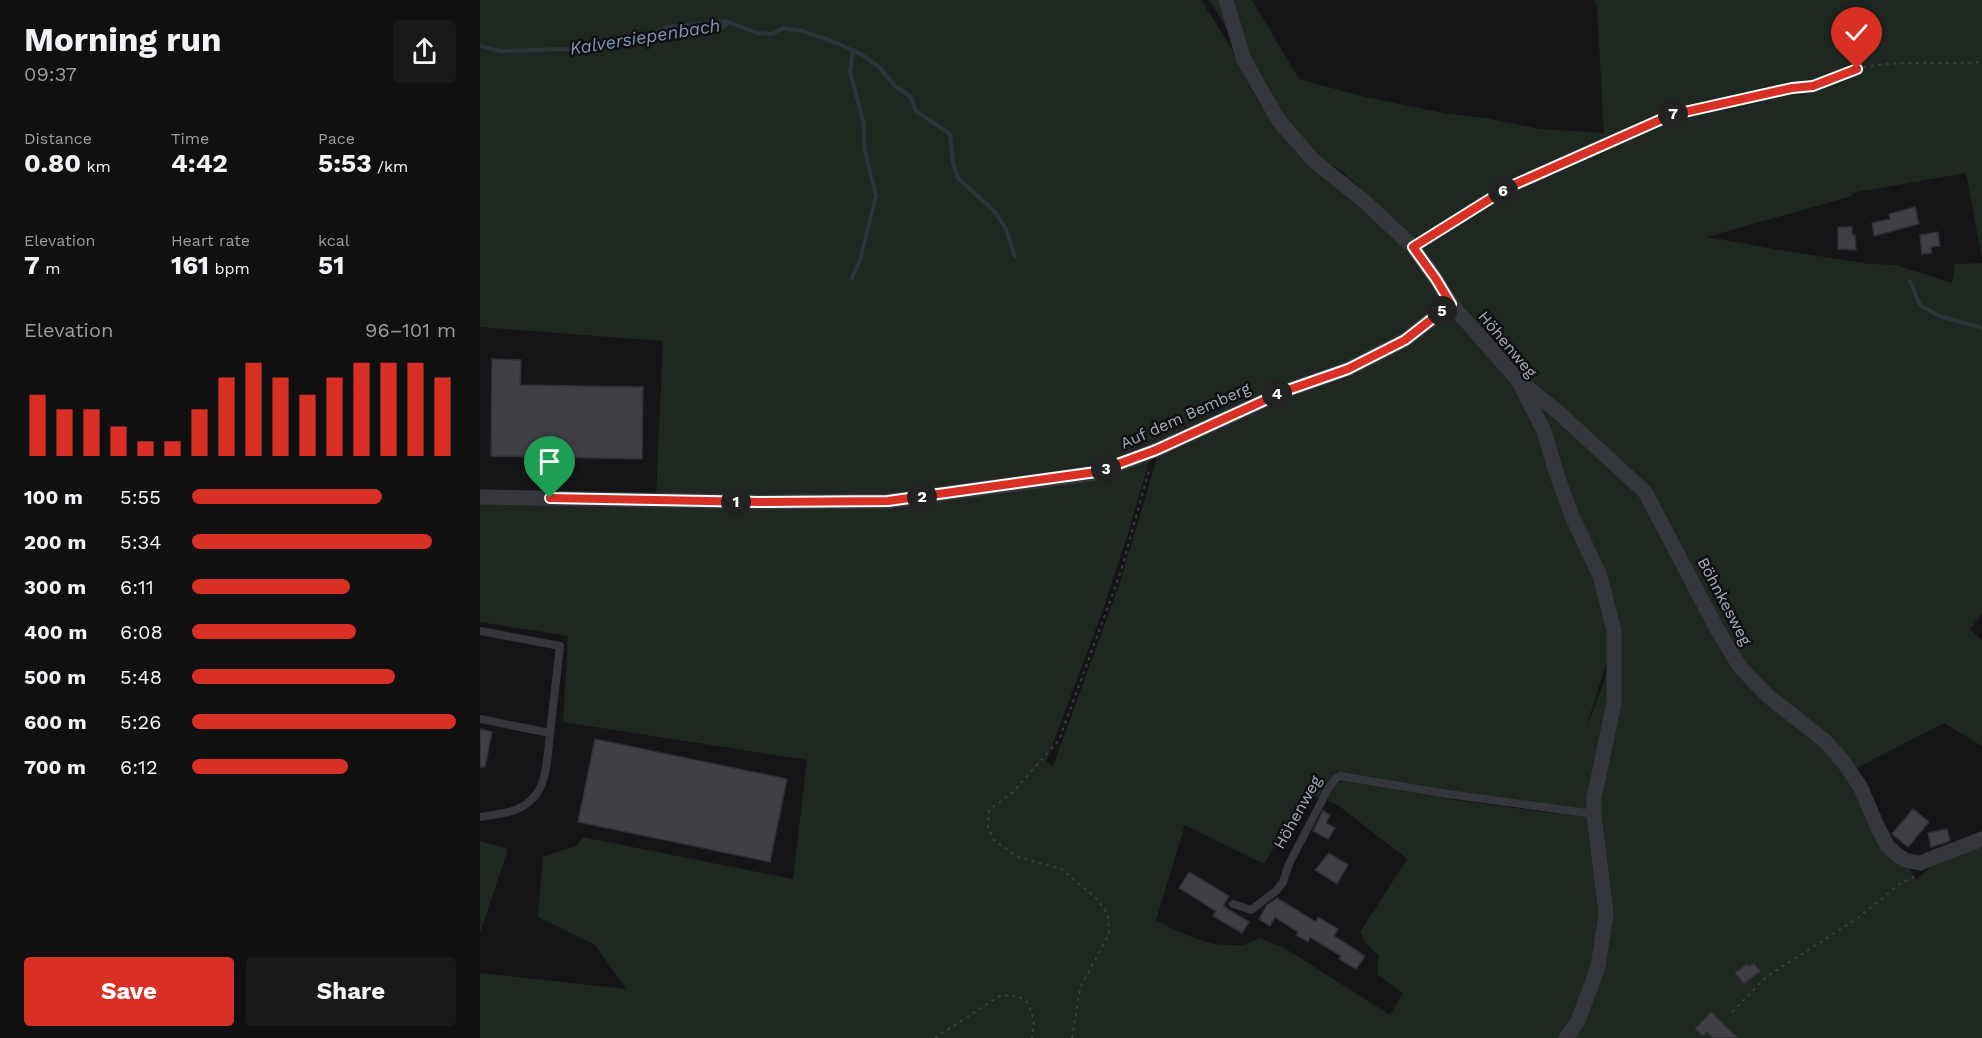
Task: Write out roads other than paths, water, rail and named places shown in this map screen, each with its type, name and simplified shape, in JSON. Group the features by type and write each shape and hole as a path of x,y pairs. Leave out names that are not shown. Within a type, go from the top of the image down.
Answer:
{"street":[{"name":"Höhenweg","path":"1226,0 1244,60 1279,121 1314,161 1363,200 1413,247 1451,304 1518,380 1544,431 1569,505 1600,576 1614,631 1614,704 1594,798 1606,914 1598,967 1578,1021 1566,1038"},
{"name":"Auf dem Bemberg","path":"480,497 759,502 888,501 1096,472 1156,450 1285,391 1348,369 1405,340 1451,304"},
{"name":"Böhnkesweg","path":"1518,380 1558,412 1645,492 1717,629 1740,667 1768,696 1825,741 1842,760 1860,786 1887,845 1896,854 1905,860 1920,863 1982,839"}],"lane":[{"path":"1413,247 1509,187 1671,115 1792,88 1813,86"},
{"path":"480,631 560,646 542,787 532,801 513,811 480,817"},
{"path":"480,719 550,733"},
{"name":"Höhenweg","path":"1233,904 1251,910 1276,891 1283,882 1289,864 1327,791 1335,779 1340,776 1439,793 1594,814"}],"waterway":[{"name":"Kalversiepenbach","path":"726,23 757,33 772,34 783,28 802,31 837,43 862,55 879,67 895,86 911,97 916,111 950,134 953,163 958,178 995,212 1006,229 1015,257"},
{"name":"Kalversiepenbach","path":"480,46 500,51 585,50 651,37"},
{"path":"852,278 860,260 876,196 864,147 864,124 850,72 853,50"},
{"path":"1910,281 1920,305 1939,316 1982,328"}]}
